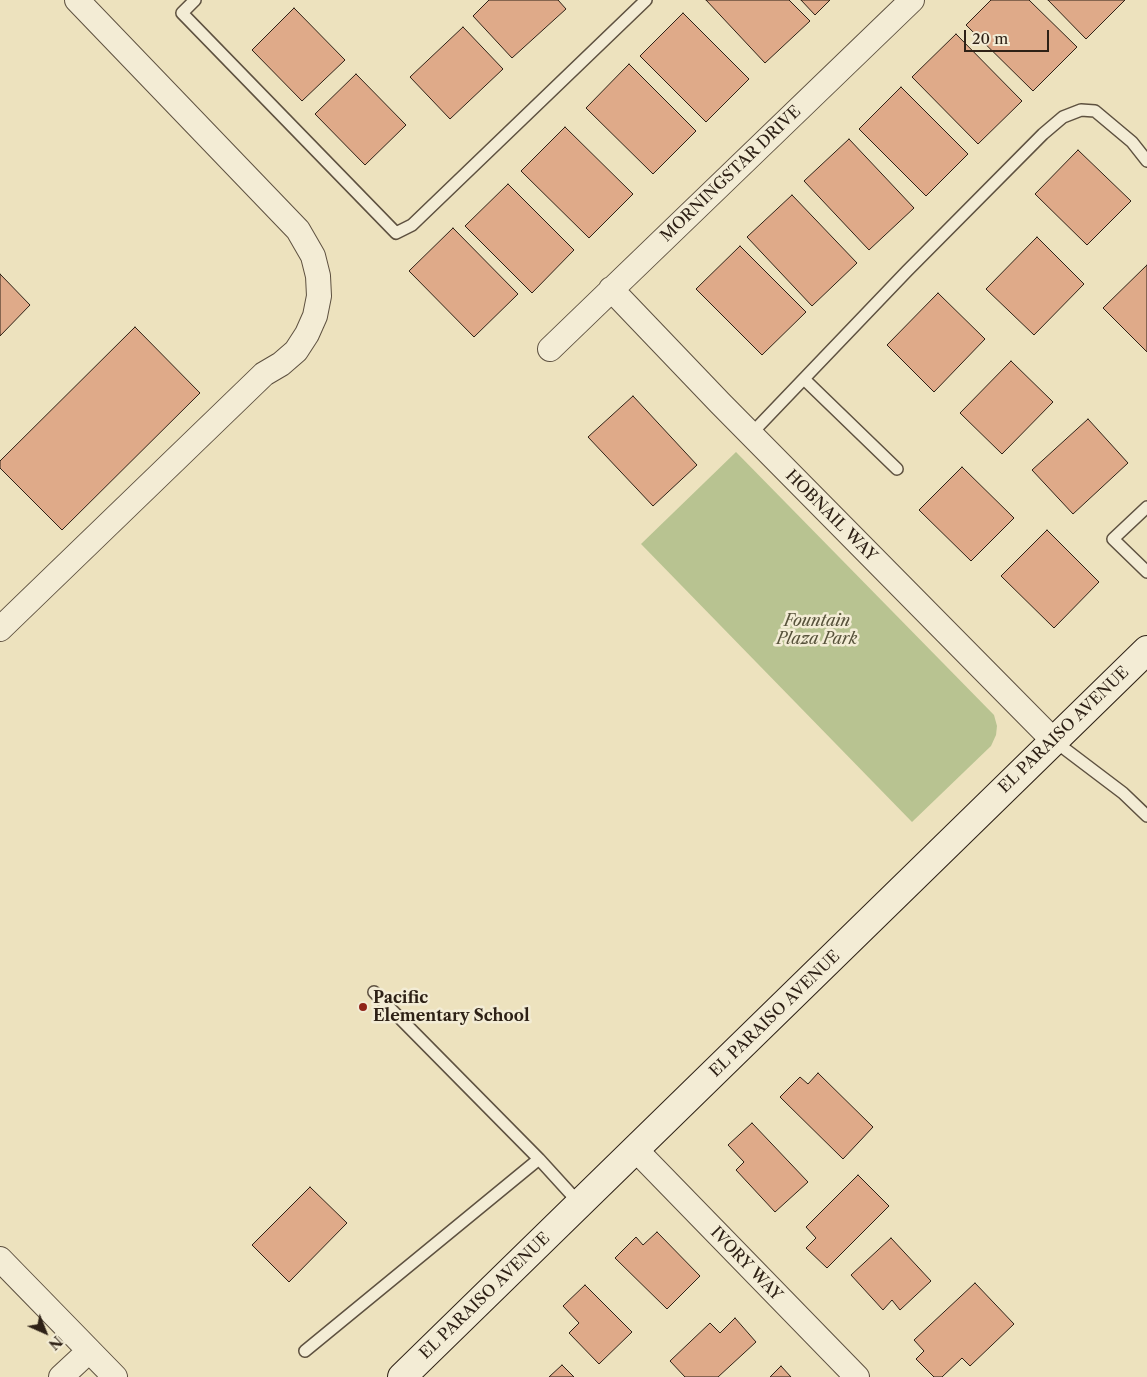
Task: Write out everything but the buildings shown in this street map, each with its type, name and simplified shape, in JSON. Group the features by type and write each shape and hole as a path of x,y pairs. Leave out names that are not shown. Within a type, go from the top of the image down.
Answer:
{"street":[{"path":"0,629 264,374 281,364 296,350 307,334 315,316 318,296 318,276 313,256 298,230 77,0"},
{"name":"MORNINGSTAR DRIVE","path":"550,349 912,0"},
{"name":"HOBNAIL WAY","path":"611,289 750,434 1053,740"},
{"name":"EL PARAISO AVENUE","path":"402,1377 1147,650"},
{"name":"IVORY WAY","path":"636,1150 857,1377"},
{"path":"0,1259 115,1377"},
{"path":"61,1377 89,1350"}],"lane":[{"path":"195,0 182,13 396,233 412,225 646,0"},
{"path":"750,434 907,271 1043,134 1063,117 1081,110 1095,112 1132,142 1147,161"},
{"path":"804,379 897,469"},
{"path":"1147,507 1113,539 1147,572"},
{"path":"1053,740 1123,793 1147,816"},
{"path":"374,992 539,1159 580,1204"},
{"path":"305,1351 539,1159"}],"green space":[{"name":"Fountain Plaza Park","path":"736,452 994,715 997,726 996,735 991,746 912,822 641,544"}],"place":[{"name":"Pacific Elementary School","path":"363,1007"}]}
